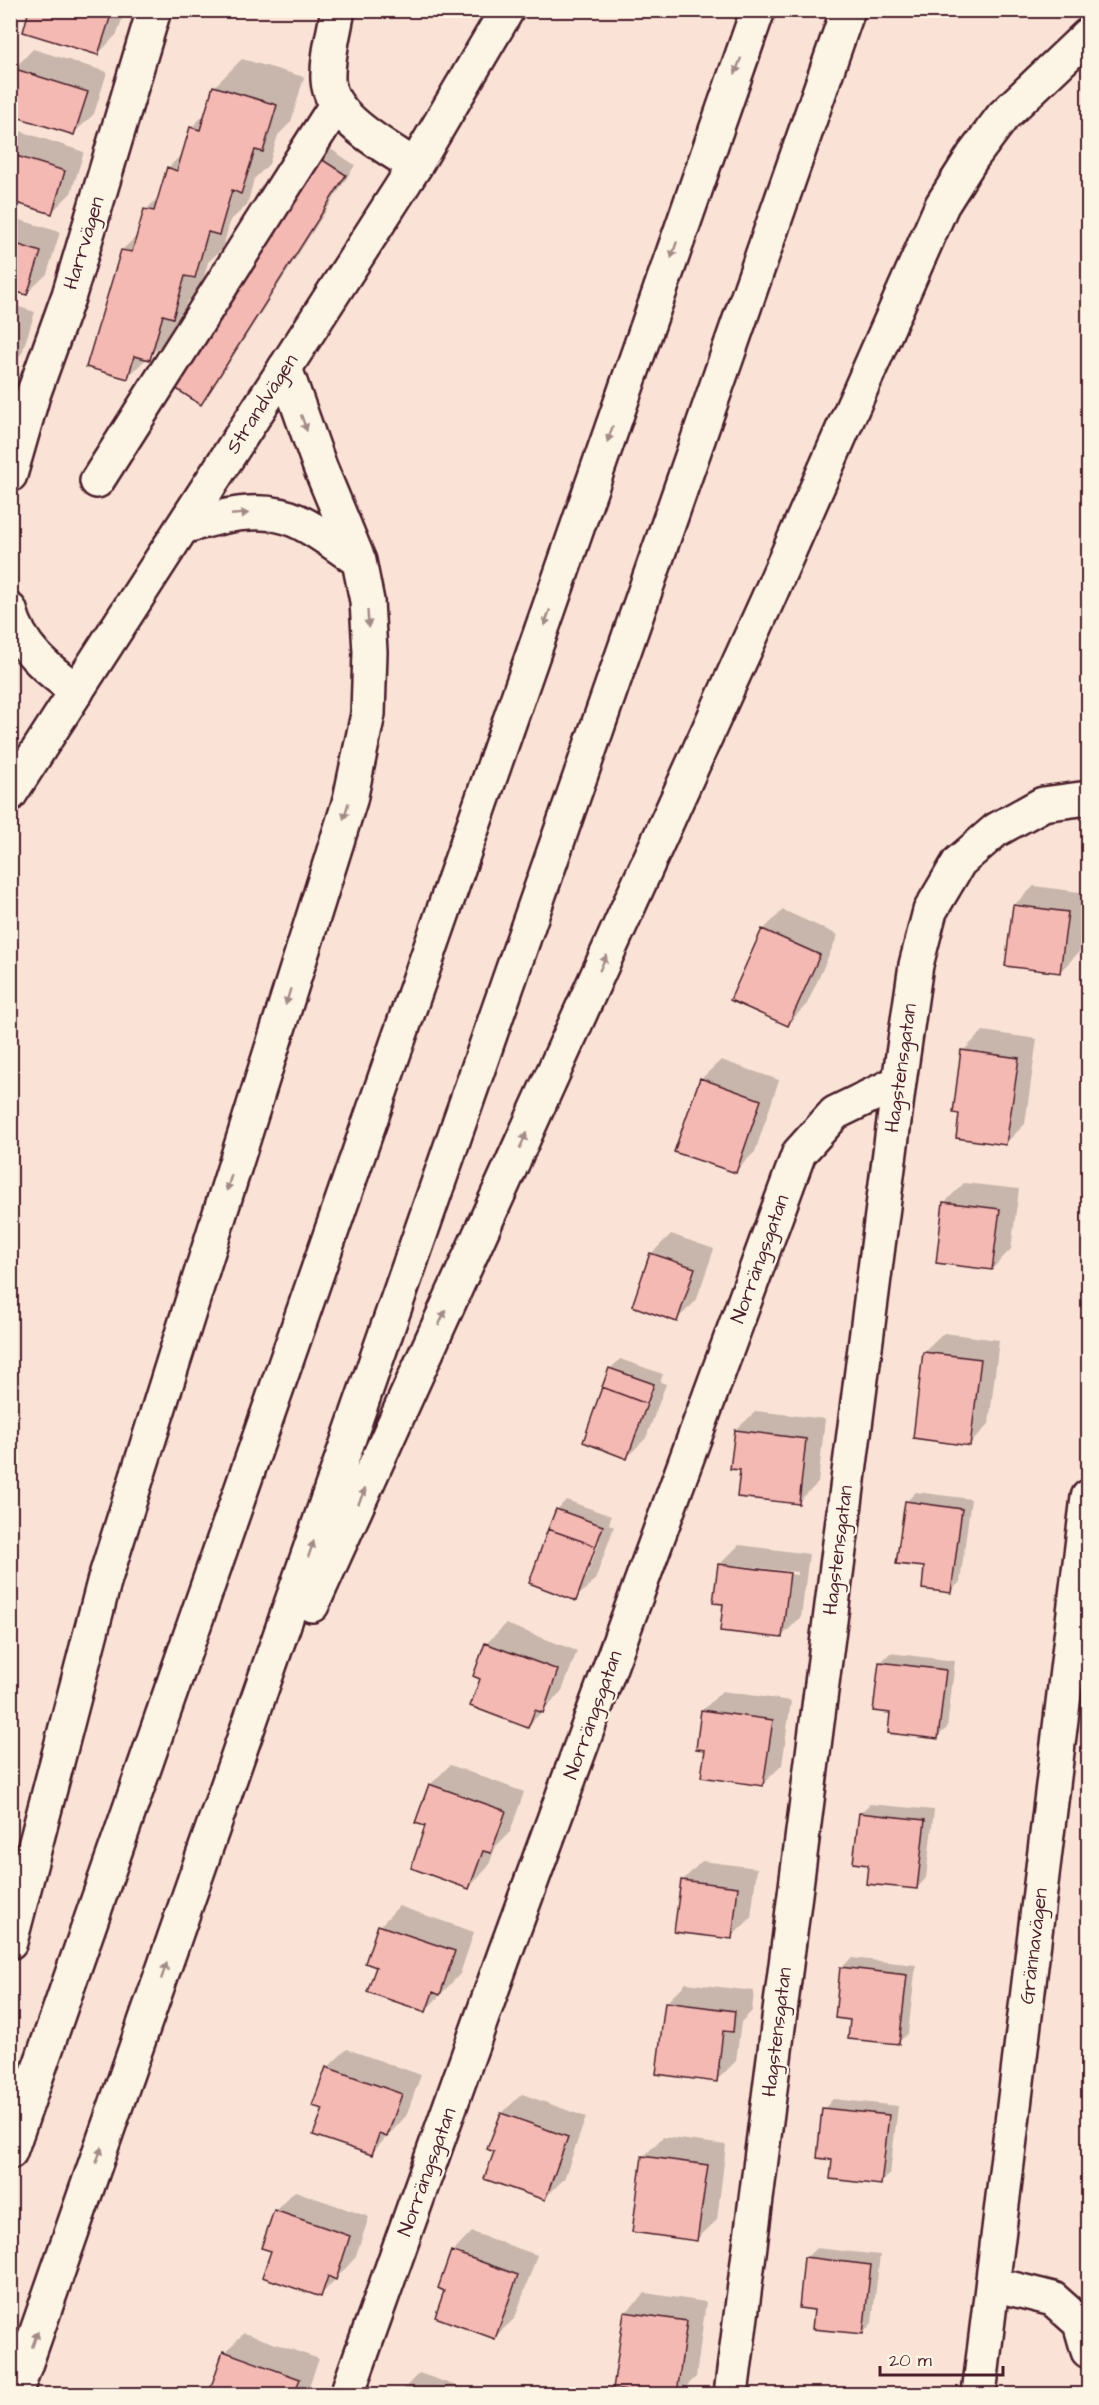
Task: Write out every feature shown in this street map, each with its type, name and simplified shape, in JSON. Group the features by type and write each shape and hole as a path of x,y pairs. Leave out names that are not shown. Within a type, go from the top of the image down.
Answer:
{"main road":[{"name":"Harrvägen","path":"10,475 33,395 69,295 154,10"},
{"path":"338,10 328,82 336,105 351,121 415,166"},
{"name":"Strandvägen","path":"10,794 415,166 507,10"},
{"path":"10,2152 758,10"},
{"path":"15,2394 848,10"},
{"path":"225,1798 767,601 942,205 973,156 1003,116 1089,35"},
{"path":"1048,74 1089,65"},
{"path":"97,481 336,105"},
{"path":"10,1942 104,1582 350,800 368,714 370,652 367,601 359,561 320,466 285,368"},
{"path":"183,527 242,513 265,514 295,520 359,561"},
{"path":"10,610 26,644 38,661 78,691"},
{"name":"Hagstensgatan","path":"731,2394 899,1082 916,965 930,911 960,862 996,830 1043,804 1089,798"},
{"name":"Norrängsgatan","path":"347,2394 505,1953 799,1153 835,1113 899,1082"},
{"name":"Grännavägen","path":"979,2394 1089,1497"},
{"path":"993,2284 1053,2299 1080,2323 1089,2351"}],"building":[{"path":"29,10 108,10 112,12 98,55 23,32"},
{"path":"12,68 88,92 74,135 10,115"},
{"path":"213,86 277,105 263,152 255,150 241,194 232,190 219,235 208,232 195,278 185,276 173,318 163,315 150,360 134,356 128,379 86,367 121,250 132,252 144,209 154,211 167,167 177,171 190,127 200,130"},
{"path":"10,154 65,171 52,214 10,201"},
{"path":"318,157 346,175 201,405 172,386"},
{"path":"10,242 41,252 27,295 10,290"},
{"path":"1013,905 1068,912 1060,973 1005,966"},
{"path":"762,929 820,955 788,1026 730,1000"},
{"path":"961,1050 1019,1058 1006,1145 956,1138 959,1114 953,1113"},
{"path":"700,1078 761,1100 736,1173 674,1152"},
{"path":"943,1202 1000,1209 992,1270 936,1263"},
{"path":"650,1253 695,1268 677,1322 632,1306"},
{"path":"923,1352 981,1359 970,1446 913,1438"},
{"path":"609,1368 654,1384 647,1404 602,1387"},
{"path":"602,1387 647,1404 627,1459 583,1442"},
{"path":"735,1430 806,1439 799,1504 737,1497 740,1470 730,1469"},
{"path":"905,1501 962,1509 951,1593 922,1589 924,1567 896,1564"},
{"path":"556,1509 603,1526 596,1546 548,1529"},
{"path":"548,1529 596,1546 576,1601 529,1583"},
{"path":"718,1564 790,1573 782,1638 720,1631 723,1604 713,1603"},
{"path":"485,1643 558,1670 543,1713 535,1710 528,1728 470,1706 480,1679 473,1676"},
{"path":"879,1662 946,1670 938,1739 888,1733 890,1713 873,1711"},
{"path":"701,1710 773,1720 763,1786 701,1777 705,1750 696,1749"},
{"path":"429,1784 506,1811 491,1853 483,1851 469,1889 411,1868 425,1826 415,1823"},
{"path":"859,1813 925,1820 917,1889 866,1884 868,1865 853,1863"},
{"path":"681,1880 738,1887 732,1939 674,1932"},
{"path":"378,1925 455,1951 440,1995 433,1992 426,2012 367,1992 376,1967 365,1963"},
{"path":"840,1967 907,1975 899,2044 848,2039 850,2020 835,2018"},
{"path":"665,2002 735,2011 733,2032 723,2031 717,2082 656,2074"},
{"path":"326,2067 402,2094 387,2137 379,2134 372,2155 313,2135 323,2109 312,2106"},
{"path":"822,2108 889,2115 881,2185 830,2179 832,2160 817,2158"},
{"path":"501,2113 568,2137 545,2200 484,2179 494,2152 487,2149"},
{"path":"642,2156 708,2165 697,2241 632,2232"},
{"path":"274,2210 350,2236 336,2280 328,2276 321,2297 262,2277 271,2251 261,2248"},
{"path":"451,2251 518,2275 495,2339 435,2317 444,2291 438,2288"},
{"path":"804,2257 871,2265 863,2334 812,2329 814,2310 799,2308"},
{"path":"624,2312 687,2321 677,2394 652,2394 613,2389"},
{"path":"223,2351 300,2379 294,2394 220,2394 210,2390"}]}
